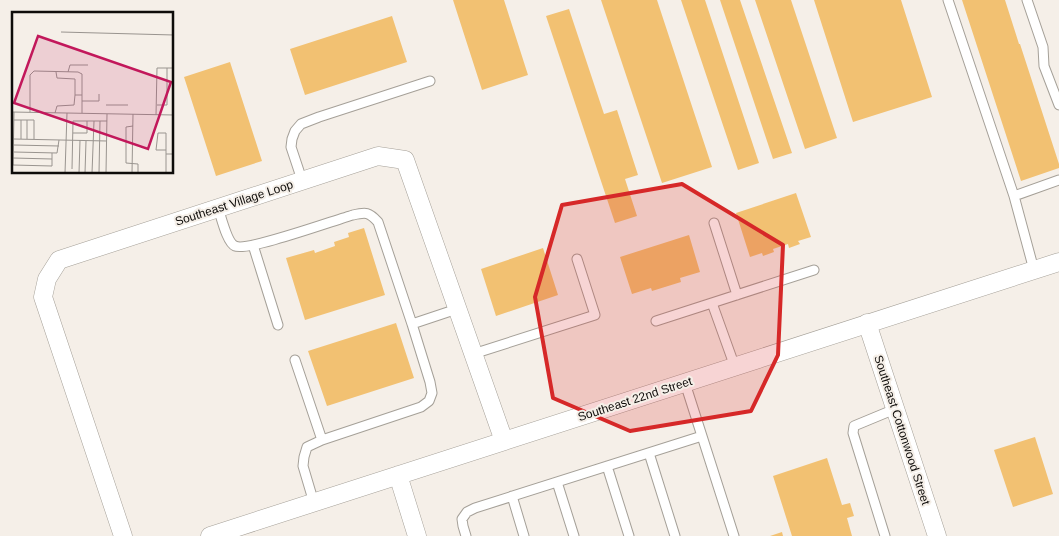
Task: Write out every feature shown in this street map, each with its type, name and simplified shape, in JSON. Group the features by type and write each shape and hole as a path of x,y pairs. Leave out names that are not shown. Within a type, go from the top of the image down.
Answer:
{"street":[{"name":"Southeast Village Loop","path":"123,536 44,298 47,279 59,260 378,156 404,160 504,441"},
{"name":"Southeast 22nd Street","path":"210,536 1059,262"},
{"name":"Southeast Cottonwood Street","path":"867,323 937,536"},
{"path":"398,475 417,536"}],"lane":[{"path":"948,0 1014,196 1034,270"},
{"path":"1027,0 1043,47 1044,66 1059,105"},
{"path":"302,180 291,147 294,131 301,124 430,81"},
{"path":"1014,196 1059,180"},
{"path":"218,208 229,241 234,246 243,247 264,243 365,212 372,215 378,222 412,324 430,382 432,393 429,401 420,407 322,440 307,447 303,466 314,503"},
{"path":"714,223 737,295"},
{"path":"253,245 278,325"},
{"path":"473,354 595,315 577,259"},
{"path":"656,321 814,270"},
{"path":"712,303 735,367"},
{"path":"412,324 457,309"},
{"path":"295,360 322,440"},
{"path":"685,383 734,536"},
{"path":"885,536 853,433 854,426 895,409"},
{"path":"466,536 462,519 467,512 475,508 702,436"},
{"path":"649,453 675,536"},
{"path":"607,466 629,536"},
{"path":"557,482 574,536"},
{"path":"512,496 524,536"}],"highlighted area":[{"path":"682,184 783,245 778,355 751,411 630,431 553,398 535,297 562,205"}],"building":[{"path":"453,0 504,0 528,75 482,90"},
{"path":"601,0 657,0 712,167 662,183"},
{"path":"681,0 705,0 759,163 738,170"},
{"path":"720,0 740,0 792,153 773,159"},
{"path":"755,0 791,0 837,138 805,149"},
{"path":"814,0 901,0 932,97 853,122"},
{"path":"962,0 1005,0 1059,168 1021,181"},
{"path":"569,9 604,114 617,110 638,175 625,179 637,216 615,223 546,16"},
{"path":"392,16 407,62 305,95 290,49"},
{"path":"230,62 262,161 216,176 184,77"},
{"path":"796,193 811,237 798,241 800,244 789,248 788,244 773,249 774,252 763,256 762,253 750,257 736,213"},
{"path":"364,228 385,295 305,320 286,258 314,250 315,253 335,246 334,242 349,237 348,233"},
{"path":"689,235 700,272 680,278 681,282 652,291 651,288 632,294 620,257"},
{"path":"543,248 558,295 496,316 481,269"},
{"path":"396,323 414,378 327,406 308,351"},
{"path":"1035,437 1053,494 1013,507 994,450"},
{"path":"827,458 842,505 850,503 854,516 847,518 852,536 792,536 773,476"},
{"path":"782,532 783,536 770,536"}]}
